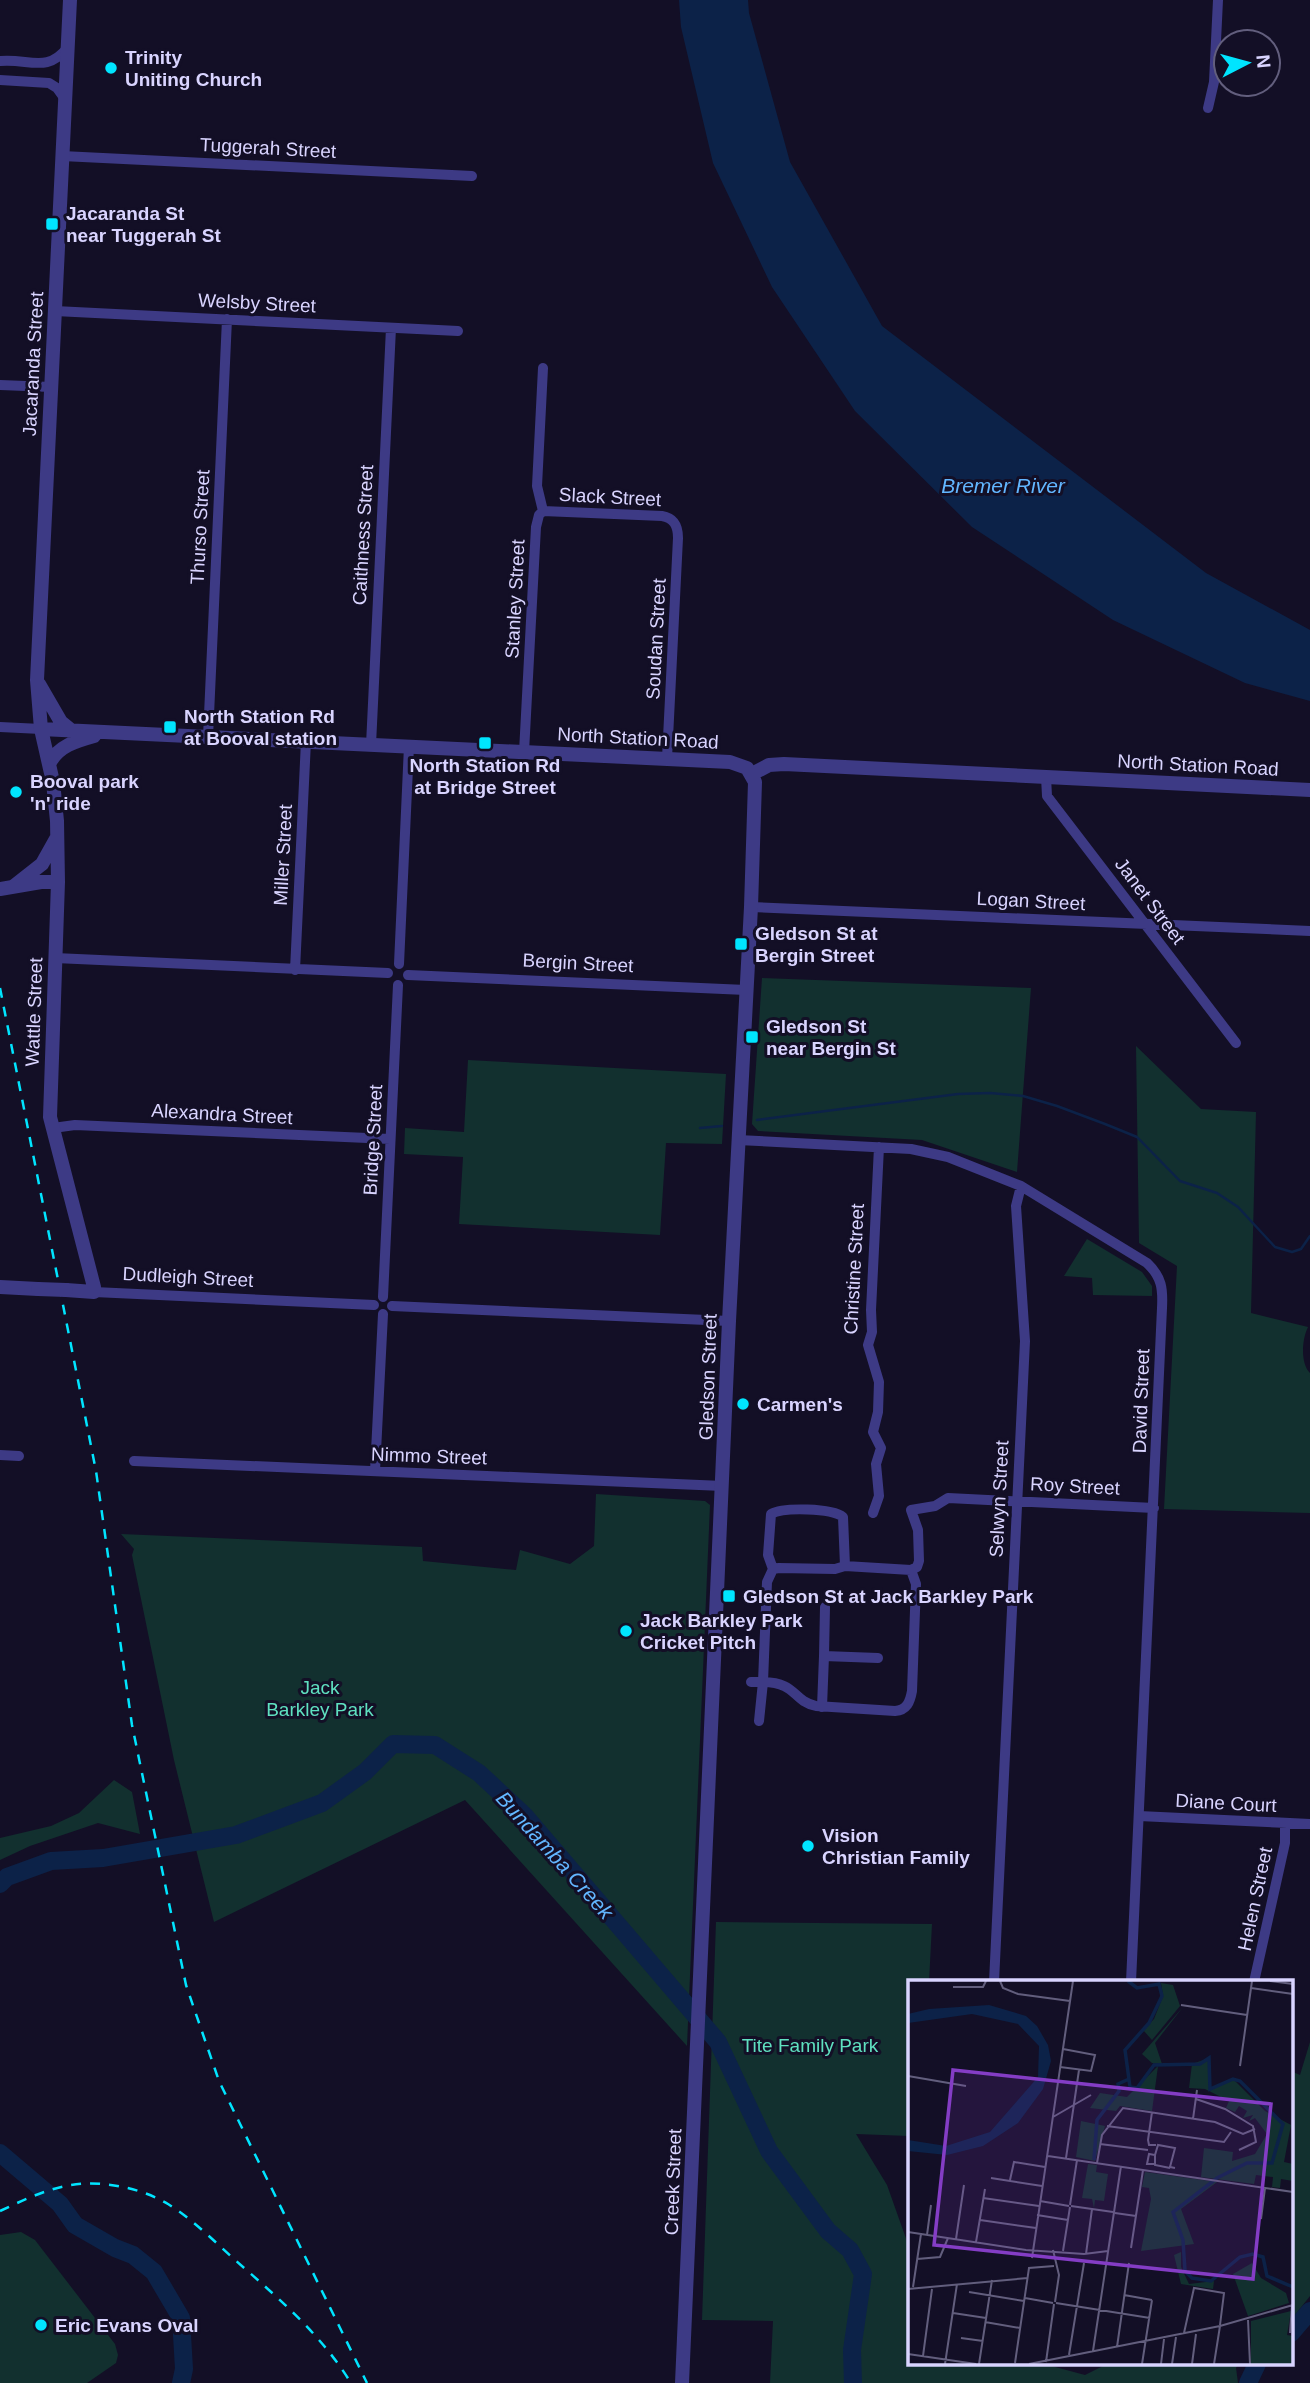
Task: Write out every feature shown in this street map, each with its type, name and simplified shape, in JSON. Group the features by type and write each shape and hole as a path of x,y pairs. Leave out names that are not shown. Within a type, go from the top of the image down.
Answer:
{"street":[{"name":"Jacaranda Street","path":"41,729 37,680 70,0"},
{"path":"1208,108 1214,82 1218,0"},
{"path":"0,61 51,62 68,47"},
{"path":"0,80 49,83 55,86 65,99"},
{"name":"Tuggerah Street","path":"62,156 472,176"},
{"name":"Welsby Street","path":"55,311 458,331"},
{"name":"Thurso Street","path":"208,737 227,319"},
{"name":"Caithness Street","path":"371,745 391,327"},
{"name":"Stanley Street","path":"524,752 536,527 543,511 537,486 543,368"},
{"path":"0,385 51,387"},
{"name":"Slack Street","path":"543,511 662,516 674,522"},
{"name":"Soudan Street","path":"667,758 678,538 674,522"},
{"path":"37,680 61,722 72,731"},
{"name":"North Station Road","path":"0,727 667,758 738,763 752,774 769,765 784,764 1310,790"},
{"name":"Wattle Street","path":"41,729 57,809 58,882 50,1116 90,1267 94,1292"},
{"path":"49,764 58,751 76,741 106,733"},
{"name":"Miller Street","path":"295,970 306,741"},
{"path":"398,964 409,747"},
{"name":"Gledson Street","path":"700,1982 729,1321 751,907 756,790 752,774"},
{"name":"Janet Street","path":"1046,778 1048,796 1236,1043"},
{"path":"7,888 36,870 47,858 57,834"},
{"path":"7,888 58,882"},
{"name":"Logan Street","path":"751,907 1310,931"},
{"path":"55,958 388,973"},
{"path":"398,964 405,967 408,975 405,982 398,985 391,981 388,973 398,964"},
{"name":"Bergin Street","path":"408,975 746,990"},
{"name":"Bridge Street","path":"383,1297 398,985"},
{"name":"Alexandra Street","path":"53,1128 75,1125 390,1139"},
{"name":"David Street","path":"738,1140 928,1151 1021,1186 1158,1273 1163,1289 1131,1980"},
{"name":"Christine Street","path":"873,1513 879,1496 876,1464 881,1448 873,1432 878,1412 879,1382 868,1345 873,1327 871,1310 878,1147"},
{"name":"Selwyn Street","path":"994,1980 1025,1341 1016,1206 1021,1186"},
{"name":"Dudleigh Street","path":"0,1287 374,1305"},
{"path":"383,1297 389,1299 392,1306 388,1313 383,1314 377,1312 374,1305 377,1299 383,1297"},
{"path":"392,1306 729,1321"},
{"path":"375,1472 383,1314"},
{"path":"0,1455 19,1456"},
{"name":"Nimmo Street","path":"134,1461 723,1486"},
{"name":"Roy Street","path":"911,1570 917,1567 919,1553 918,1530 911,1510 935,1506 952,1499 1154,1507"},
{"path":"759,1721 757,1682 767,1582 773,1569 768,1555 771,1514 784,1509 839,1513 844,1523 845,1566"},
{"path":"757,1682 789,1686 807,1704 822,1707 895,1711 905,1709 912,1691 916,1584 911,1570 845,1566 835,1569 773,1569"},
{"path":"822,1707 825,1607"},
{"path":"824,1656 878,1658"},
{"name":"Diane Court","path":"1139,1816 1310,1824"},
{"name":"Helen Street","path":"1254,1980 1285,1843 1285,1823"},
{"name":"Creek Street","path":"682,2383 700,1982"}],"green space":[{"path":"762,978 1031,988 1017,1172 922,1140 758,1131 752,1124"},
{"path":"1136,1046 1201,1109 1256,1112 1251,1313 1308,1327 1303,1351 1310,1373 1310,1513 1164,1509 1177,1266 1139,1243"},
{"path":"468,1060 726,1074 722,1144 666,1143 660,1235 459,1224 463,1157 404,1154 405,1128 464,1132"},
{"path":"1087,1239 1142,1272 1152,1286 1152,1296 1093,1295 1092,1278 1064,1276"},
{"name":"Jack Barkley Park","path":"596,1494 705,1501 710,1505 687,2046 465,1800 214,1922 174,1760 132,1555 134,1549 121,1534 422,1547 423,1561 516,1570 520,1550 570,1564 594,1546"},
{"path":"114,1780 132,1792 140,1834 98,1823 30,1846 0,1860 0,1838 51,1826 79,1813"},
{"name":"Tite Family Park","path":"716,1922 932,1924 929,1980 908,1980 908,2136 856,2134 887,2185 908,2244 908,2366 1051,2366 1085,2375 1103,2366 1237,2366 1238,2383 770,2383 773,2321 702,2320"},
{"path":"1310,2042 1310,2296 1292,2319 1292,2071 1300,2075"},
{"name":"Eric Evans Oval","path":"21,2232 35,2240 115,2344 118,2355 116,2363 87,2383 0,2383 0,2235"}],"water":[{"name":"Bremer River","path":"679,0 748,0 749,13 790,162 882,326 1206,573 1310,630 1310,701 1245,683 1113,620 972,527 855,411 772,287 713,163 681,27"}],"waterway":[{"path":"757,1120 958,1094 1023,1096 1137,1137 1180,1181 1217,1193 1238,1207 1275,1247 1292,1252 1301,1249 1310,1236"},
{"path":"700,1128 722,1126"},
{"name":"Bundamba Creek","path":"0,1884 7,1877 51,1861 103,1858 236,1835 322,1803 365,1772 393,1744 435,1745 479,1773 525,1816 718,2042 769,2151 828,2231 850,2250 863,2274 852,2350 853,2383"},
{"name":"Bundamba Creek","path":"0,2153 60,2204 75,2225 133,2255 154,2272 181,2318 184,2369 181,2383"},
{"name":"Bundamba Creek","path":"1292,2332 1310,2311"},
{"name":"Bundamba Creek","path":"1248,2383 1256,2366"}],"railway":[{"path":"0,988 96,1471 132,1725 186,1985 219,2081 367,2383"},
{"path":"0,2211 49,2190 88,2183 128,2188 160,2200 194,2223 282,2302 326,2348 351,2383"}],"place":[{"name":"Trinity Uniting Church","path":"111,68"},
{"name":"Jacaranda St near Tuggerah St","path":"52,224"},
{"name":"North Station Rd at Booval station","path":"170,727"},
{"name":"North Station Rd at Bridge Street","path":"485,743"},
{"name":"Booval park 'n' ride","path":"16,792"},
{"name":"Gledson St at Bergin Street","path":"741,944"},
{"name":"Gledson St near Bergin St","path":"752,1037"},
{"name":"Carmen's","path":"743,1404"},
{"name":"Gledson St at Jack Barkley Park","path":"729,1596"},
{"name":"Jack Barkley Park Cricket Pitch","path":"626,1631"},
{"name":"Vision Christian Family","path":"808,1846"},
{"name":"Eric Evans Oval","path":"41,2325"}]}
